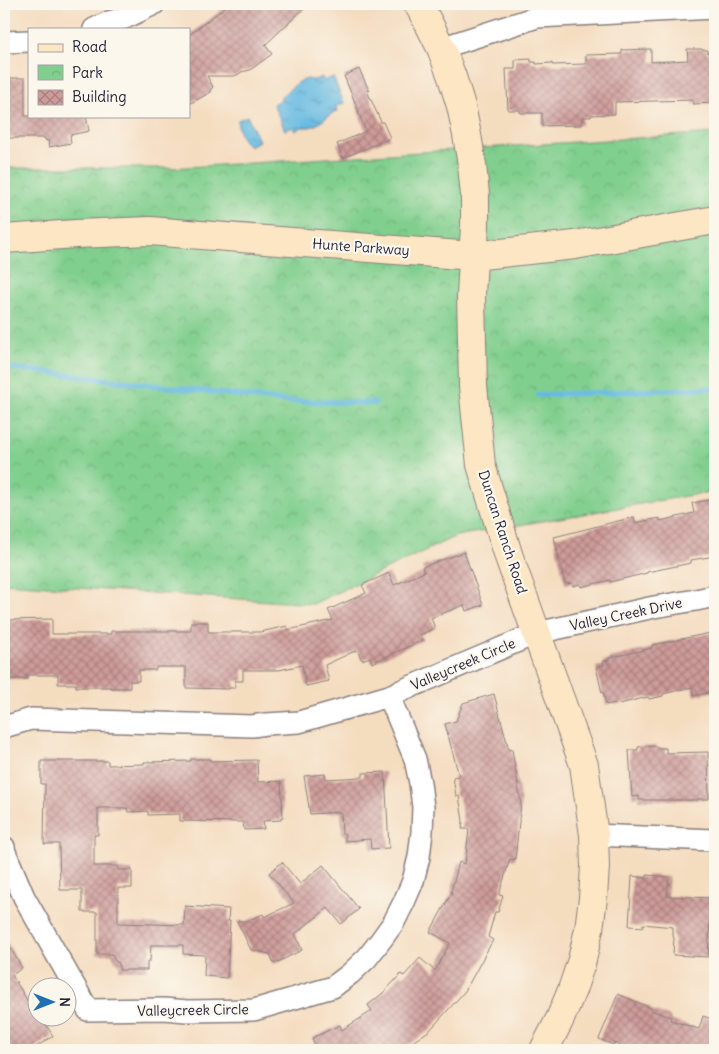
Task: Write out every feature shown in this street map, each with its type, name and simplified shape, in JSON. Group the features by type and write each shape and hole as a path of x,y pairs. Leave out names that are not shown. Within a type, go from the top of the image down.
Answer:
{"street":[{"path":"96,28 125,18 154,4"},
{"name":"Duncan Ranch Road","path":"418,4 441,48 452,77 461,106 470,150 475,195 471,295 473,386 481,465 510,558 584,765 594,835 593,898 582,960 548,1049"},
{"path":"441,48 537,17 715,8"},
{"path":"4,42 28,40"},
{"name":"Hunte Parkway","path":"4,239 76,234 150,232 473,256 575,245 715,220"},
{"name":"Valley Creek Drive","path":"537,633 654,607 715,596"},
{"name":"Valleycreek Circle","path":"4,727 31,719 252,726 299,722 389,696 537,633"},
{"name":"Valleycreek Circle","path":"4,847 24,897 88,1010 254,1010 333,987 367,958 394,922 410,888 419,857 423,807 420,783 415,758 389,696"},
{"path":"594,835 715,841"}],"green space":[{"path":"715,133 715,491 456,536 313,604 4,583 4,168 173,168"}],"water":[{"path":"322,77 324,81 333,77 344,103 336,106 338,111 318,124 302,127 295,131 293,127 285,130 273,104 282,99 281,96 299,82"},
{"path":"247,116 259,141 249,146 244,141 238,128 238,120"}],"building":[{"path":"229,4 309,4 265,45 272,54 250,70 234,76 207,76 213,87 210,90 211,92 190,103 190,34"},
{"path":"651,49 651,62 688,60 687,49 707,50 707,53 715,52 715,103 693,104 693,100 615,102 615,114 582,117 582,125 542,126 542,113 520,113 520,110 508,110 506,69 515,69 515,60 531,59 531,62 536,62 536,64 552,63 552,65 586,64 586,55 622,54 622,50"},
{"path":"359,69 369,90 367,91 390,138 343,158 337,144 366,131 344,76"},
{"path":"6,78 25,78 25,116 28,116 28,118 86,118 89,131 70,135 71,143 49,147 48,140 46,141 45,138 4,138 4,81 6,81"},
{"path":"715,499 715,556 691,560 691,563 610,582 610,580 581,587 580,584 573,586 572,583 565,584 554,537 634,517 635,523 659,518 660,521 694,513 692,503"},
{"path":"464,552 483,605 466,611 464,605 431,618 435,628 420,635 423,640 372,663 370,657 362,660 357,650 325,665 329,681 306,686 302,665 279,670 243,670 243,681 235,681 235,688 229,689 186,688 186,667 156,667 156,670 139,670 139,681 130,681 130,688 76,687 76,684 58,684 58,675 27,675 27,679 6,679 6,620 52,619 52,634 111,634 111,631 191,631 191,622 208,622 209,632 260,632 287,626 288,630 333,620 328,610 366,593 362,585 389,573 394,585 424,572 422,567"},
{"path":"715,632 715,691 694,696 692,687 649,699 648,697 615,705 615,703 606,705 596,667 604,665 603,661 652,648 652,645"},
{"path":"494,694 509,750 512,749 521,803 515,860 510,859 499,895 503,896 498,912 495,912 488,937 493,940 465,991 430,1030 401,1050 317,1050 312,1038 340,1025 342,1030 372,1011 368,1005 383,993 401,974 404,976 420,958 435,971 450,943 430,932 452,892 459,862 465,864 469,829 462,829 463,821 459,796 456,796 453,777 459,776 445,724 456,721 463,703"},
{"path":"656,746 657,748 666,748 666,753 708,752 709,799 639,800 639,796 632,797 629,750 638,750 638,747"},
{"path":"191,759 210,759 210,761 257,760 258,782 281,781 283,817 281,817 281,820 263,821 264,829 244,830 243,822 180,821 180,814 148,815 148,811 128,812 127,808 98,808 98,835 94,835 94,866 118,866 118,870 132,870 132,888 118,888 118,923 184,925 185,906 229,909 227,978 204,976 205,955 183,954 183,945 151,945 150,961 147,961 147,970 119,970 119,963 115,961 112,954 97,954 97,912 82,912 82,890 60,890 59,844 44,844 45,784 41,784 41,761 108,761 108,765 191,761"},
{"path":"385,772 389,848 371,849 370,839 345,841 345,834 342,834 341,812 310,814 304,776 325,774 326,779 363,777 363,773"},
{"path":"282,862 300,884 323,865 359,909 341,924 328,908 295,934 302,950 274,964 270,954 251,950 237,921 247,921 263,914 264,917 294,903 269,873"},
{"path":"647,875 669,877 667,896 712,898 708,957 673,955 673,927 643,924 643,927 629,926 632,876 647,878"},
{"path":"4,937 22,968 12,975 28,1002 28,1026 47,1026 53,1036 31,1050 4,1050"},
{"path":"618,994 651,1008 650,1010 671,1017 670,1020 699,1029 703,1016 715,1020 715,1050 629,1050 599,1039"}],"waterway":[{"path":"4,367 284,401 375,403"},
{"path":"538,395 715,388"}]}
